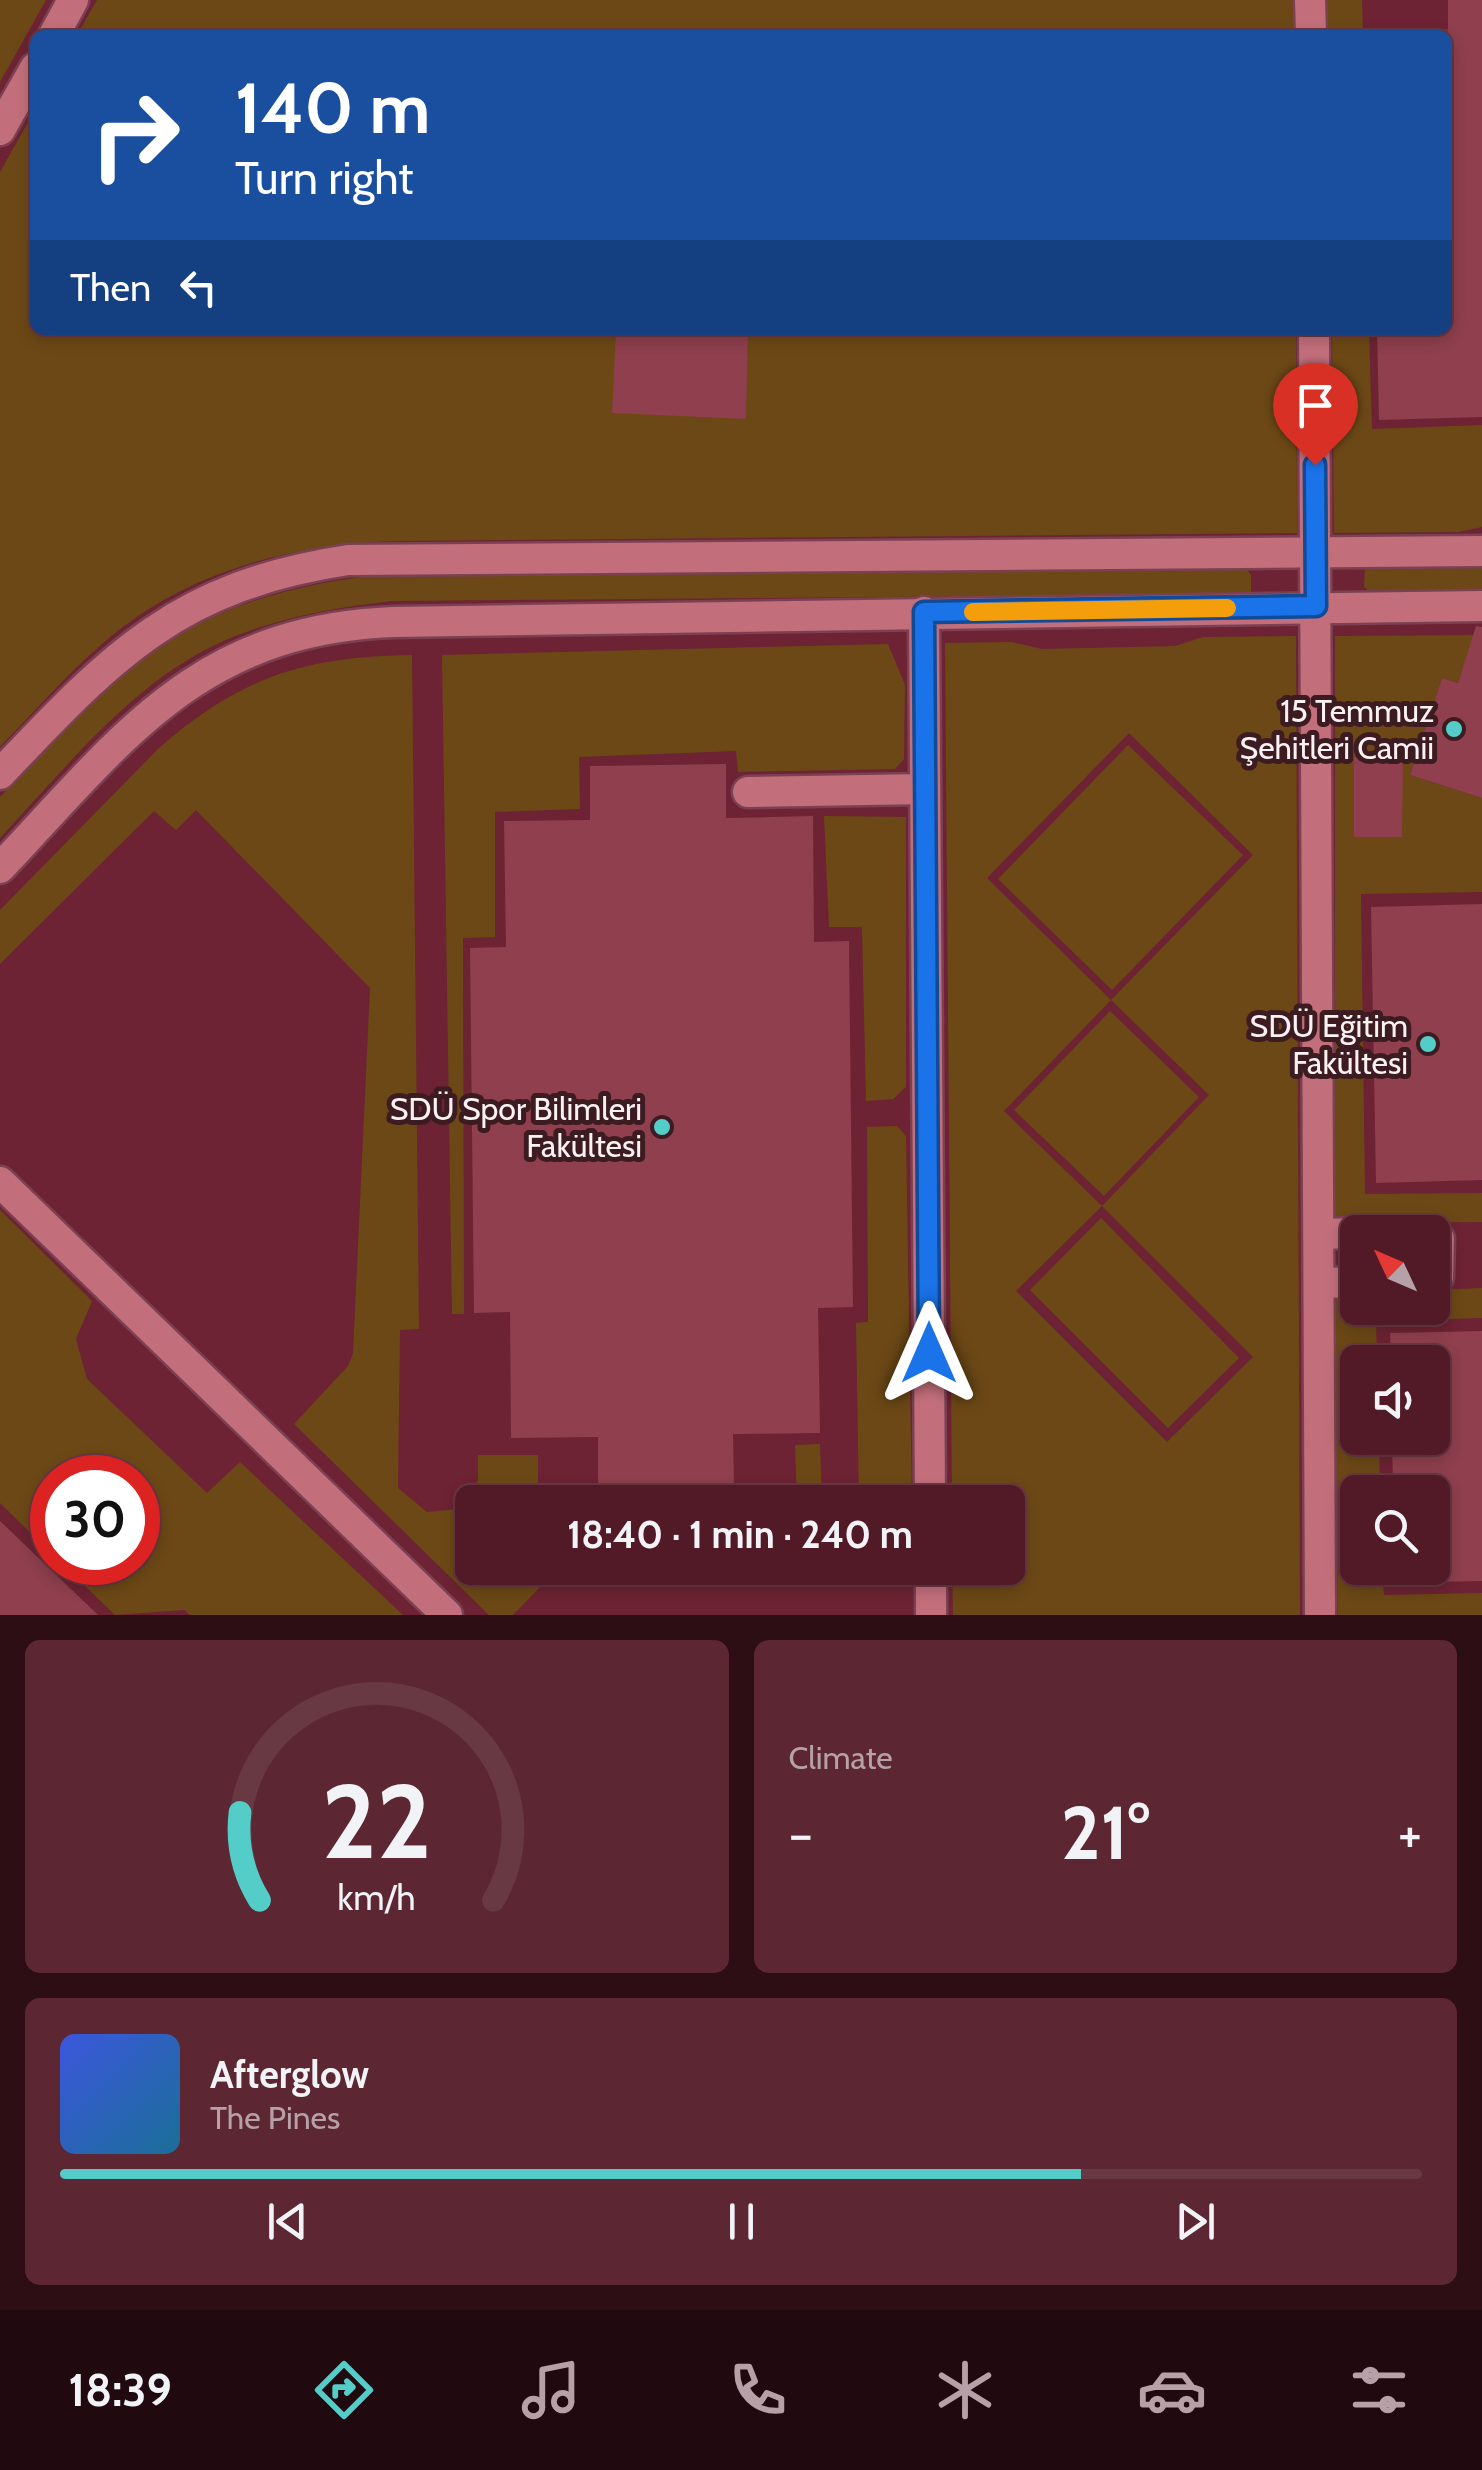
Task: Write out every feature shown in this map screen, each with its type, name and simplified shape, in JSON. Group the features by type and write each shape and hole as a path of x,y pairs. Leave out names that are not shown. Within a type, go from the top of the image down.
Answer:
{"street":[{"path":"57,30 74,0"},
{"path":"1310,0 1311,30"},
{"path":"0,130 30,77"},
{"path":"1314,335 1320,1615"},
{"path":"0,774 86,683 157,626 238,586 314,565 392,558 1482,551"},
{"path":"0,868 131,729 176,692 242,654 298,635 354,624 1482,606"},
{"path":"924,612 930,1485"},
{"path":"748,792 925,789"},
{"path":"0,1182 447,1615"},
{"path":"1319,1234 1340,1233"},
{"path":"1319,1283 1340,1282"},
{"path":"931,1585 931,1615"}],"shaded area":[{"path":"0,0 46,0 0,82"},
{"path":"97,0 1294,0 1294,30 80,30"},
{"path":"1325,0 1362,0 1363,30 1325,30"},
{"path":"1475,28 1475,66 1452,67 1452,30 1430,30"},
{"path":"30,119 30,335 1296,335 1297,533 395,541 316,548 240,566 169,597 135,618 76,668 0,747 0,172"},
{"path":"1332,335 1369,335 1372,429 1482,425 1482,527 1459,532 1334,533"},
{"path":"1246,568 1251,575 1251,594 392,601 301,616 215,645 154,683 99,731 0,838 0,797 119,676 181,633 215,616 250,602 322,583 397,574"},
{"path":"1482,568 1482,592 1372,593 1364,587 1365,569"},
{"path":"1482,635 1458,683 1442,678 1410,775 1482,798 1482,892 1361,894 1365,1194 1482,1193 1482,1222 1450,1222 1450,1215 1340,1215 1340,1223 1335,1223 1335,636","holes":["1354,757 1402,757 1401,837 1354,837"]},
{"path":"1296,636 1300,1615 953,1615 952,1585 1025,1585 1025,1485 952,1485 945,643 1012,642 1042,649 1176,646 1203,637","holes":["1129,733 1253,855 1111,1000 987,878","1111,1000 1209,1095 1102,1206 1004,1111","1102,1206 1253,1357 1167,1442 1016,1291"]},
{"path":"888,644 905,685 904,759 895,769 738,772 736,751 579,757 580,809 495,812 495,937 463,938 464,1314 452,1314 442,655"},
{"path":"412,655 419,1329 400,1330 398,1488 427,1512 455,1509 455,1582 294,1424 348,1366 353,1353 370,988 196,810 176,830 154,811 0,964 0,910 159,748 189,723 247,687 276,675 306,666"},
{"path":"1128,745 1243,855 1112,990 998,879"},
{"path":"824,816 906,817 906,1087 893,1099 866,1101 862,927 829,927"},
{"path":"1110,1011 1199,1097 1104,1196 1014,1110"},
{"path":"897,1126 906,1136 912,1485 859,1485 856,1323 868,1322 867,1127"},
{"path":"0,1210 92,1301 76,1339 87,1379 207,1493 240,1462 403,1615 190,1615 184,1610 115,1615 84,1585 160,1585 160,1455 30,1455 30,1532 0,1503"},
{"path":"1101,1218 1239,1358 1168,1428 1030,1290"},
{"path":"1482,1288 1482,1318 1450,1319 1450,1289"},
{"path":"1333,1292 1340,1292 1340,1325 1376,1325 1377,1345 1340,1345 1340,1455 1379,1455 1380,1475 1340,1475 1340,1585 1383,1585 1384,1595 1482,1593 1482,1615 1338,1615"},
{"path":"820,1444 821,1485 796,1485 795,1445"},
{"path":"478,1455 538,1455 538,1485 475,1485"},
{"path":"458,1585 539,1585 513,1615 489,1615"}],"building":[{"path":"1448,0 1482,0 1482,417 1379,420 1377,335 1452,335 1452,30 1448,30"},
{"path":"616,335 748,335 746,419 612,413"},
{"name":"15 Temmuz Şehitleri Camii","path":"1476,626 1482,627 1482,798 1410,775 1442,678 1458,683"},
{"path":"1354,757 1403,757 1402,837 1354,837"},
{"name":"SDÜ Spor Bilimleri Fakültesi","path":"726,764 726,818 813,816 814,942 849,941 853,1307 818,1308 820,1433 733,1434 734,1484 598,1485 598,1437 511,1438 510,1312 474,1313 470,948 506,947 504,821 590,820 590,766"},
{"name":"SDÜ Eğitim Fakültesi","path":"1482,904 1482,1180 1376,1183 1371,907"},
{"path":"1482,1331 1482,1581 1450,1582 1450,1475 1393,1475 1392,1455 1450,1455 1450,1345 1390,1345 1390,1333"},
{"path":"0,1521 30,1550 30,1585 67,1585 98,1615 0,1615"}],"slow traffic":[{"path":"973,612 1227,608"}],"place":[{"name":"15 Temmuz Şehitleri Camii","path":"1454,729"},
{"name":"SDÜ Eğitim Fakültesi","path":"1428,1044"},
{"name":"SDÜ Spor Bilimleri Fakültesi","path":"662,1127"}],"route":[{"path":"929,1353 924,612 1316,606 1315,465"}]}
